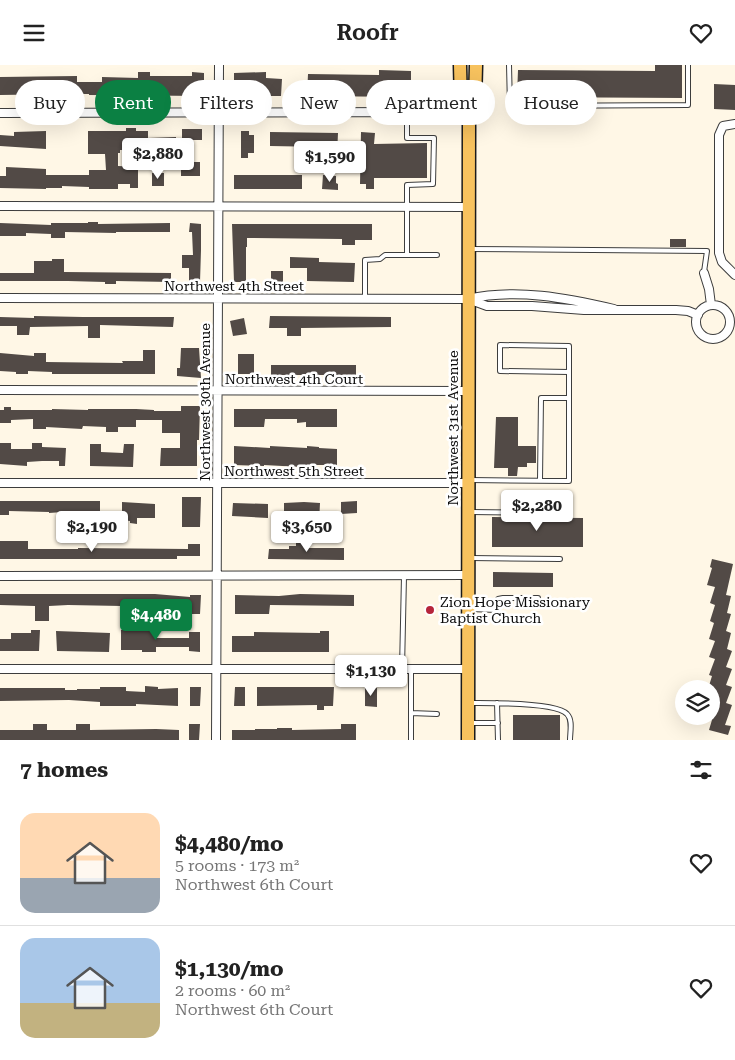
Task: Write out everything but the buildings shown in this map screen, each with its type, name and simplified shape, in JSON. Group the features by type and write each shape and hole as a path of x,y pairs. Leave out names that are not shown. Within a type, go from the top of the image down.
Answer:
{"main road":[{"name":"Northwest 31st Avenue","path":"460,65 460,80"},
{"name":"Northwest 31st Avenue","path":"476,65 476,80"},
{"name":"Northwest 31st Avenue","path":"468,740 469,125"}],"street":[{"name":"Northwest 30th Avenue","path":"219,65 219,80"},
{"path":"272,113 366,112"},
{"path":"0,113 181,114"},
{"path":"735,124 723,127 719,135 719,253 722,262 735,275"},
{"name":"Northwest 30th Avenue","path":"216,740 218,125"},
{"path":"0,206 468,207"},
{"path":"704,273 711,305"},
{"name":"Northwest 4th Street","path":"0,298 468,299 487,306 532,306 584,310 682,310 698,315"},
{"path":"711,305 722,307 733,320 725,334 720,337 709,338 699,332 696,321 698,315 701,310 711,305"},
{"name":"Northwest 4th Court","path":"0,391 468,391"},
{"name":"Northwest 5th Street","path":"0,483 468,482"},
{"path":"0,576 468,575"},
{"path":"0,669 468,669"}],"lane":[{"path":"509,65 510,106 688,105 688,65"},
{"path":"407,125 407,138 434,138 434,184 407,185 407,255"},
{"path":"468,249 707,251 704,273"},
{"path":"365,299 365,260 380,259 386,255 438,255"},
{"path":"468,482 569,481 569,372 569,346 500,345 500,371 569,372"},
{"path":"540,480 541,398 569,398"},
{"path":"468,512 569,513"},
{"path":"468,558 560,559"},
{"path":"404,576 411,740"},
{"path":"468,609 497,610 498,599 503,598 538,598 538,605 555,605"},
{"path":"469,703 556,707 567,713 571,719 570,740"},
{"path":"498,703 498,740"},
{"path":"411,713 437,714"},
{"path":"468,723 498,723"}],"place":[{"name":"Zion Hope Missionary Baptist Church","path":"430,610"}]}
